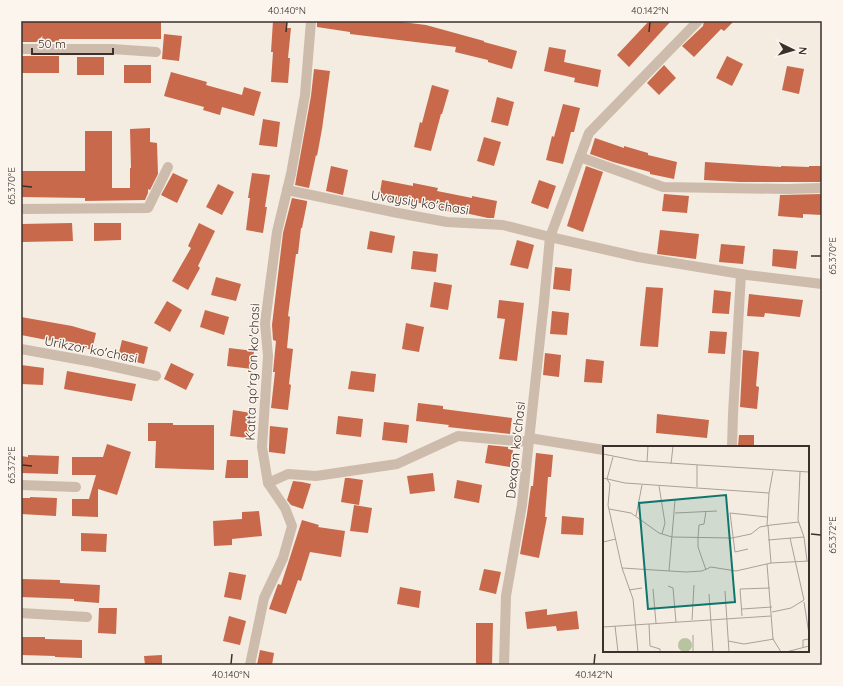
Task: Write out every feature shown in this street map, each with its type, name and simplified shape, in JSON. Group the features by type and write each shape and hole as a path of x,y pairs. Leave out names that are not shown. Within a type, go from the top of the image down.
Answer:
{"street":[{"name":"Katta qo'rg'on ko'chasi","path":"250,665 264,598 283,558 292,526 285,508 268,483 262,447 268,356 265,323 277,232 291,174 305,95 311,21"},
{"name":"Dexqon ko'chasi","path":"504,665 506,596 522,505 550,237 589,133 698,21"},
{"path":"21,49 112,49 156,52"},
{"path":"580,157 663,187 787,189 822,188"},
{"path":"21,209 148,208 168,167"},
{"name":"Uvaysiy ko'chasi","path":"287,190 447,222 503,225 638,256 741,274 822,284"},
{"path":"732,446 741,274"},
{"name":"Urikzor ko'chasi","path":"21,349 93,362 156,376"},
{"path":"268,483 288,474 316,476 397,464 458,436 529,440 603,450"},
{"path":"21,485 76,486"},
{"path":"21,613 87,617"}],"building":[{"path":"161,21 161,39 59,39 59,42 21,42 21,22"},
{"path":"273,21 287,21 286,28 291,28 288,58 290,58 288,83 271,82"},
{"path":"317,21 394,21 426,25 517,51 512,69 488,62 488,60 455,52 456,47 350,34 350,32 317,27"},
{"path":"649,21 671,21 629,67 617,55"},
{"path":"704,21 734,21 724,31 721,29 694,57 682,46 703,26"},
{"path":"164,34 182,36 179,61 162,59"},
{"path":"549,47 566,50 564,62 601,70 598,87 574,82 575,78 544,71"},
{"path":"21,56 59,56 59,73 21,73"},
{"path":"727,56 743,64 732,86 716,78"},
{"path":"77,57 104,57 104,75 77,75"},
{"path":"124,65 151,65 151,83 124,83"},
{"path":"664,65 676,78 659,95 647,83"},
{"path":"787,66 804,69 799,94 782,90"},
{"path":"314,69 330,71 322,129 309,188 295,185 311,96"},
{"path":"171,72 207,82 206,85 242,95 244,87 261,92 254,116 222,107 220,115 203,110 204,107 164,96"},
{"path":"432,85 449,90 431,151 414,147 420,122 422,123"},
{"path":"497,97 514,102 508,126 491,122"},
{"path":"563,104 580,108 574,132 571,132 563,164 546,160 552,136 554,137"},
{"path":"263,119 280,122 277,147 259,145"},
{"path":"150,128 150,142 157,143 158,174 150,190 148,189 145,200 85,201 85,198 21,197 21,171 85,171 85,131 112,131 112,188 130,188 130,129"},
{"path":"484,137 501,142 494,166 477,161"},
{"path":"595,138 624,148 624,146 648,153 648,155 677,162 674,179 650,174 650,172 590,154"},
{"path":"705,162 781,167 822,166 822,182 740,182 704,180"},
{"path":"331,166 348,170 343,195 326,191"},
{"path":"586,166 603,172 583,232 567,226"},
{"path":"173,173 188,180 177,203 161,195"},
{"path":"252,173 270,175 263,233 246,230 250,198 248,198"},
{"path":"382,180 413,186 413,183 438,188 437,191 497,201 494,218 465,213 465,215 440,210 440,207 404,200 404,202 379,198"},
{"path":"539,180 556,186 548,209 531,203"},
{"path":"218,184 234,192 222,215 206,207"},
{"path":"664,194 689,196 687,213 662,211"},
{"path":"822,194 822,215 803,214 803,218 778,216 780,195"},
{"path":"292,198 307,201 307,203 301,228 298,254 296,254 288,316 290,317 287,348 293,349 288,410 271,408 275,372 273,372 276,341 273,340 272,325 283,233"},
{"path":"72,223 73,241 21,242 21,224"},
{"path":"94,223 121,223 121,240 94,241"},
{"path":"199,223 215,231 198,266 200,268 188,290 172,281 191,248 188,246"},
{"path":"660,230 699,234 696,259 657,254"},
{"path":"370,231 395,236 392,253 367,249"},
{"path":"517,240 534,245 528,269 510,265"},
{"path":"721,244 745,246 743,264 719,262"},
{"path":"773,249 798,251 796,269 772,266"},
{"path":"413,251 438,254 436,272 411,269"},
{"path":"555,267 572,269 570,291 553,289"},
{"path":"216,277 241,284 236,301 211,295"},
{"path":"434,282 452,285 448,310 430,307"},
{"path":"646,287 663,288 658,347 640,346"},
{"path":"714,290 731,292 729,314 712,313"},
{"path":"749,294 803,300 800,317 765,313 764,317 747,316"},
{"path":"499,300 524,303 517,361 499,359 505,319 497,318"},
{"path":"167,301 182,310 170,332 154,323"},
{"path":"205,310 229,317 224,335 200,327"},
{"path":"552,311 569,313 567,335 550,334"},
{"path":"21,317 72,326 96,333 92,350 52,340 21,335"},
{"path":"406,323 424,327 419,352 402,349"},
{"path":"710,331 727,332 725,354 708,353"},
{"path":"122,340 148,347 144,364 118,357"},
{"path":"229,348 254,351 252,369 227,366"},
{"path":"743,350 759,352 756,386 759,387 757,409 740,407"},
{"path":"545,353 561,355 559,377 543,375"},
{"path":"586,359 604,361 602,383 584,382"},
{"path":"171,363 194,374 186,390 164,379"},
{"path":"21,365 44,368 43,385 21,384"},
{"path":"67,371 136,384 132,401 64,389"},
{"path":"351,371 376,374 374,392 348,389"},
{"path":"418,403 443,406 443,409 512,418 510,434 448,427 449,425 416,421"},
{"path":"233,410 251,413 248,438 230,436"},
{"path":"657,414 709,420 707,438 656,433"},
{"path":"338,416 363,419 361,437 336,434"},
{"path":"384,422 409,425 407,443 382,440"},
{"path":"148,423 173,423 173,425 214,425 214,470 155,468 156,441 148,441"},
{"path":"270,426 288,428 285,454 269,452"},
{"path":"739,435 754,435 754,446 738,446"},
{"path":"107,444 131,452 117,495 98,489 98,517 72,516 72,499 89,499 96,475 72,475 72,457 103,457"},
{"path":"488,445 508,447 508,449 513,450 510,467 485,463"},
{"path":"536,453 553,455 551,477 548,477 545,517 547,517 539,558 520,554 531,486 533,486"},
{"path":"28,455 59,456 58,474 21,473 21,456 28,457"},
{"path":"227,460 248,460 248,478 225,478"},
{"path":"433,473 435,491 410,494 407,476"},
{"path":"345,478 363,480 359,505 341,502"},
{"path":"457,480 482,485 479,503 454,498"},
{"path":"293,481 311,484 303,509 291,505 287,500"},
{"path":"21,498 57,498 56,516 21,514"},
{"path":"354,505 372,508 368,533 350,531"},
{"path":"259,511 262,536 232,539 232,545 214,546 213,521 242,519 242,512"},
{"path":"562,516 584,518 583,535 561,534"},
{"path":"302,520 319,525 318,527 345,531 341,557 310,552 301,581 298,580 286,614 269,609 278,584 281,585"},
{"path":"81,533 107,534 106,552 81,551"},
{"path":"484,569 501,572 496,594 479,590"},
{"path":"229,572 246,575 241,600 224,597"},
{"path":"21,579 60,580 60,583 100,585 99,603 74,601 74,599 21,597"},
{"path":"400,587 421,591 419,608 397,604"},
{"path":"99,608 117,608 116,634 98,633"},
{"path":"547,609 547,615 577,611 579,629 557,631 556,626 527,629 525,612"},
{"path":"229,616 246,621 240,645 223,641"},
{"path":"476,623 493,623 492,665 476,665"},
{"path":"21,637 82,640 82,658 21,655"},
{"path":"260,650 274,653 272,665 257,665"},
{"path":"162,655 162,665 145,665 144,656"}]}
